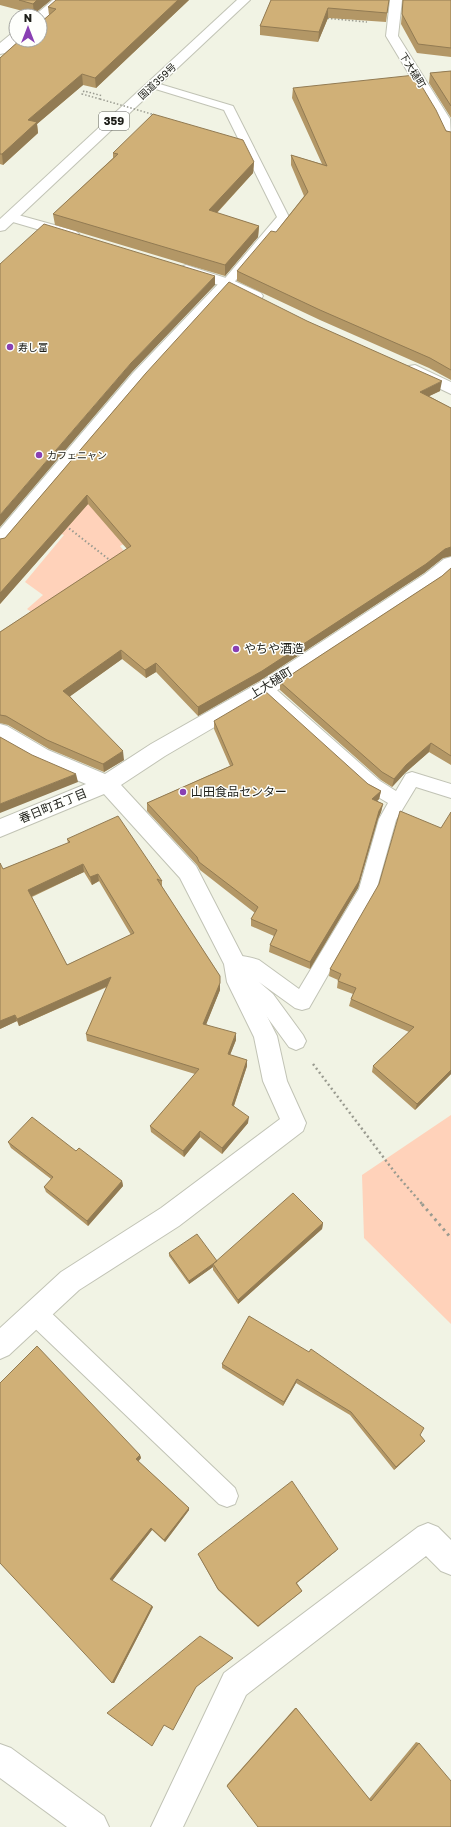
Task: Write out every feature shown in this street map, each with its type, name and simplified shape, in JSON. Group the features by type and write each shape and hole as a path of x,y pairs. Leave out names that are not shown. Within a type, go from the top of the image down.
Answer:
{"main road":[{"path":"48,11 61,0"},
{"name":"国道359号","path":"0,227 6,217 153,85 244,0"},
{"name":"下大樋町","path":"396,0 392,36 442,119 451,137"},
{"path":"0,50 8,44"},
{"path":"6,217 82,237"},
{"path":"170,265 228,283 267,302"},
{"path":"0,541 139,377 228,283"},
{"path":"400,363 451,388"},
{"name":"上大樋町","path":"107,784 158,750 264,688 432,580 451,564"},
{"path":"0,732 41,756 107,784 188,872 236,968 238,982 265,1036 275,1080 294,1123 170,1217 70,1281 0,1346"},
{"name":"春日町五丁目","path":"0,828 107,784"},
{"path":"167,1827 235,1684 428,1537 451,1561"},
{"path":"0,1759 93,1827"}],"lane":[{"path":"153,85 229,108 283,217 228,283"},
{"path":"264,688 374,786 399,800"},
{"path":"236,968 252,966 302,1002 367,892 388,819 412,779 451,791"},
{"path":"236,968 266,1000 296,1041"},
{"path":"35,1313 227,1496"}],"path":[{"path":"317,18 393,25"},
{"path":"104,96 84,91 82,94 162,117"},
{"path":"27,510 64,524 111,561"},
{"path":"296,1041 396,1174 451,1238"}],"shaded area":[{"path":"67,483 132,540 120,546 127,555 37,616 27,609 43,595 25,582 64,535 34,523"},
{"path":"451,1115 451,1324 364,1238 362,1175"}],"building":[{"path":"19,0 37,0 33,4"},
{"path":"56,0 178,0 95,78 82,74 28,120 37,122 2,154 0,154 0,58 11,48 48,48 48,16 56,9 48,7"},
{"path":"271,0 389,0 387,13 328,8 319,32 260,26"},
{"path":"403,0 451,0 451,48 418,44 402,14"},
{"path":"451,71 451,106 430,73"},
{"path":"415,75 436,110 446,131 451,132 451,370 430,358 320,310 237,271 271,231 276,232 308,192 291,155 327,166 293,88"},
{"path":"153,114 243,140 254,162 209,210 259,226 225,265 53,214 118,154 113,153"},
{"path":"44,224 215,276 131,363 0,515 0,264"},
{"path":"229,282 307,321 442,381 420,392 451,408 451,547 445,549 426,564 262,671 198,707 156,663 145,670 121,650 63,691 123,751 103,764 47,740 6,716 0,715 0,632 131,546 87,495 0,593 0,539 5,538 146,373"},
{"path":"451,568 451,756 431,743 406,765 394,779 382,772 280,682 442,576"},
{"path":"265,691 368,784 381,791 372,799 383,804 379,811 359,881 310,962 270,945 277,930 251,919 258,907 199,862 197,857 147,803 233,765 214,721"},
{"path":"0,737 32,755 76,774 0,804"},
{"path":"400,811 441,828 451,812 451,1070 417,1104 373,1066 414,1027 351,999 356,988 338,981 341,974 330,969 379,884"},
{"path":"118,816 162,881 157,879 220,976 220,983 203,1024 236,1033 228,1054 247,1060 232,1105 249,1117 222,1148 200,1131 183,1151 150,1126 199,1069 86,1034 111,977 17,1019 15,1015 0,1021 0,863 3,869 70,842 67,839","holes":["83,864 90,877 98,874 134,933 67,965 28,890"]},
{"path":"32,1117 76,1151 79,1148 122,1181 87,1221 44,1187 53,1177 8,1142"},
{"path":"293,1193 323,1223 238,1300 213,1264"},
{"path":"197,1234 217,1261 189,1281 169,1253"},
{"path":"249,1316 309,1352 311,1349 424,1428 420,1435 425,1441 396,1467 351,1412 297,1379 284,1402 222,1364"},
{"path":"37,1346 140,1455 136,1459 189,1508 164,1540 151,1528 110,1579 152,1606 112,1683 0,1563 0,1383"},
{"path":"292,1481 338,1549 296,1583 302,1591 258,1626 218,1589 198,1554"},
{"path":"200,1636 233,1658 196,1687 173,1730 164,1725 152,1746 107,1713"},
{"path":"296,1708 371,1801 419,1743 451,1781 451,1827 258,1827 227,1786"}],"place":[{"name":"寿し富","path":"10,347"},
{"name":"カフェニャン","path":"39,455"},
{"name":"やちや酒造","path":"236,649"},
{"name":"山田食品センター","path":"183,792"}]}
